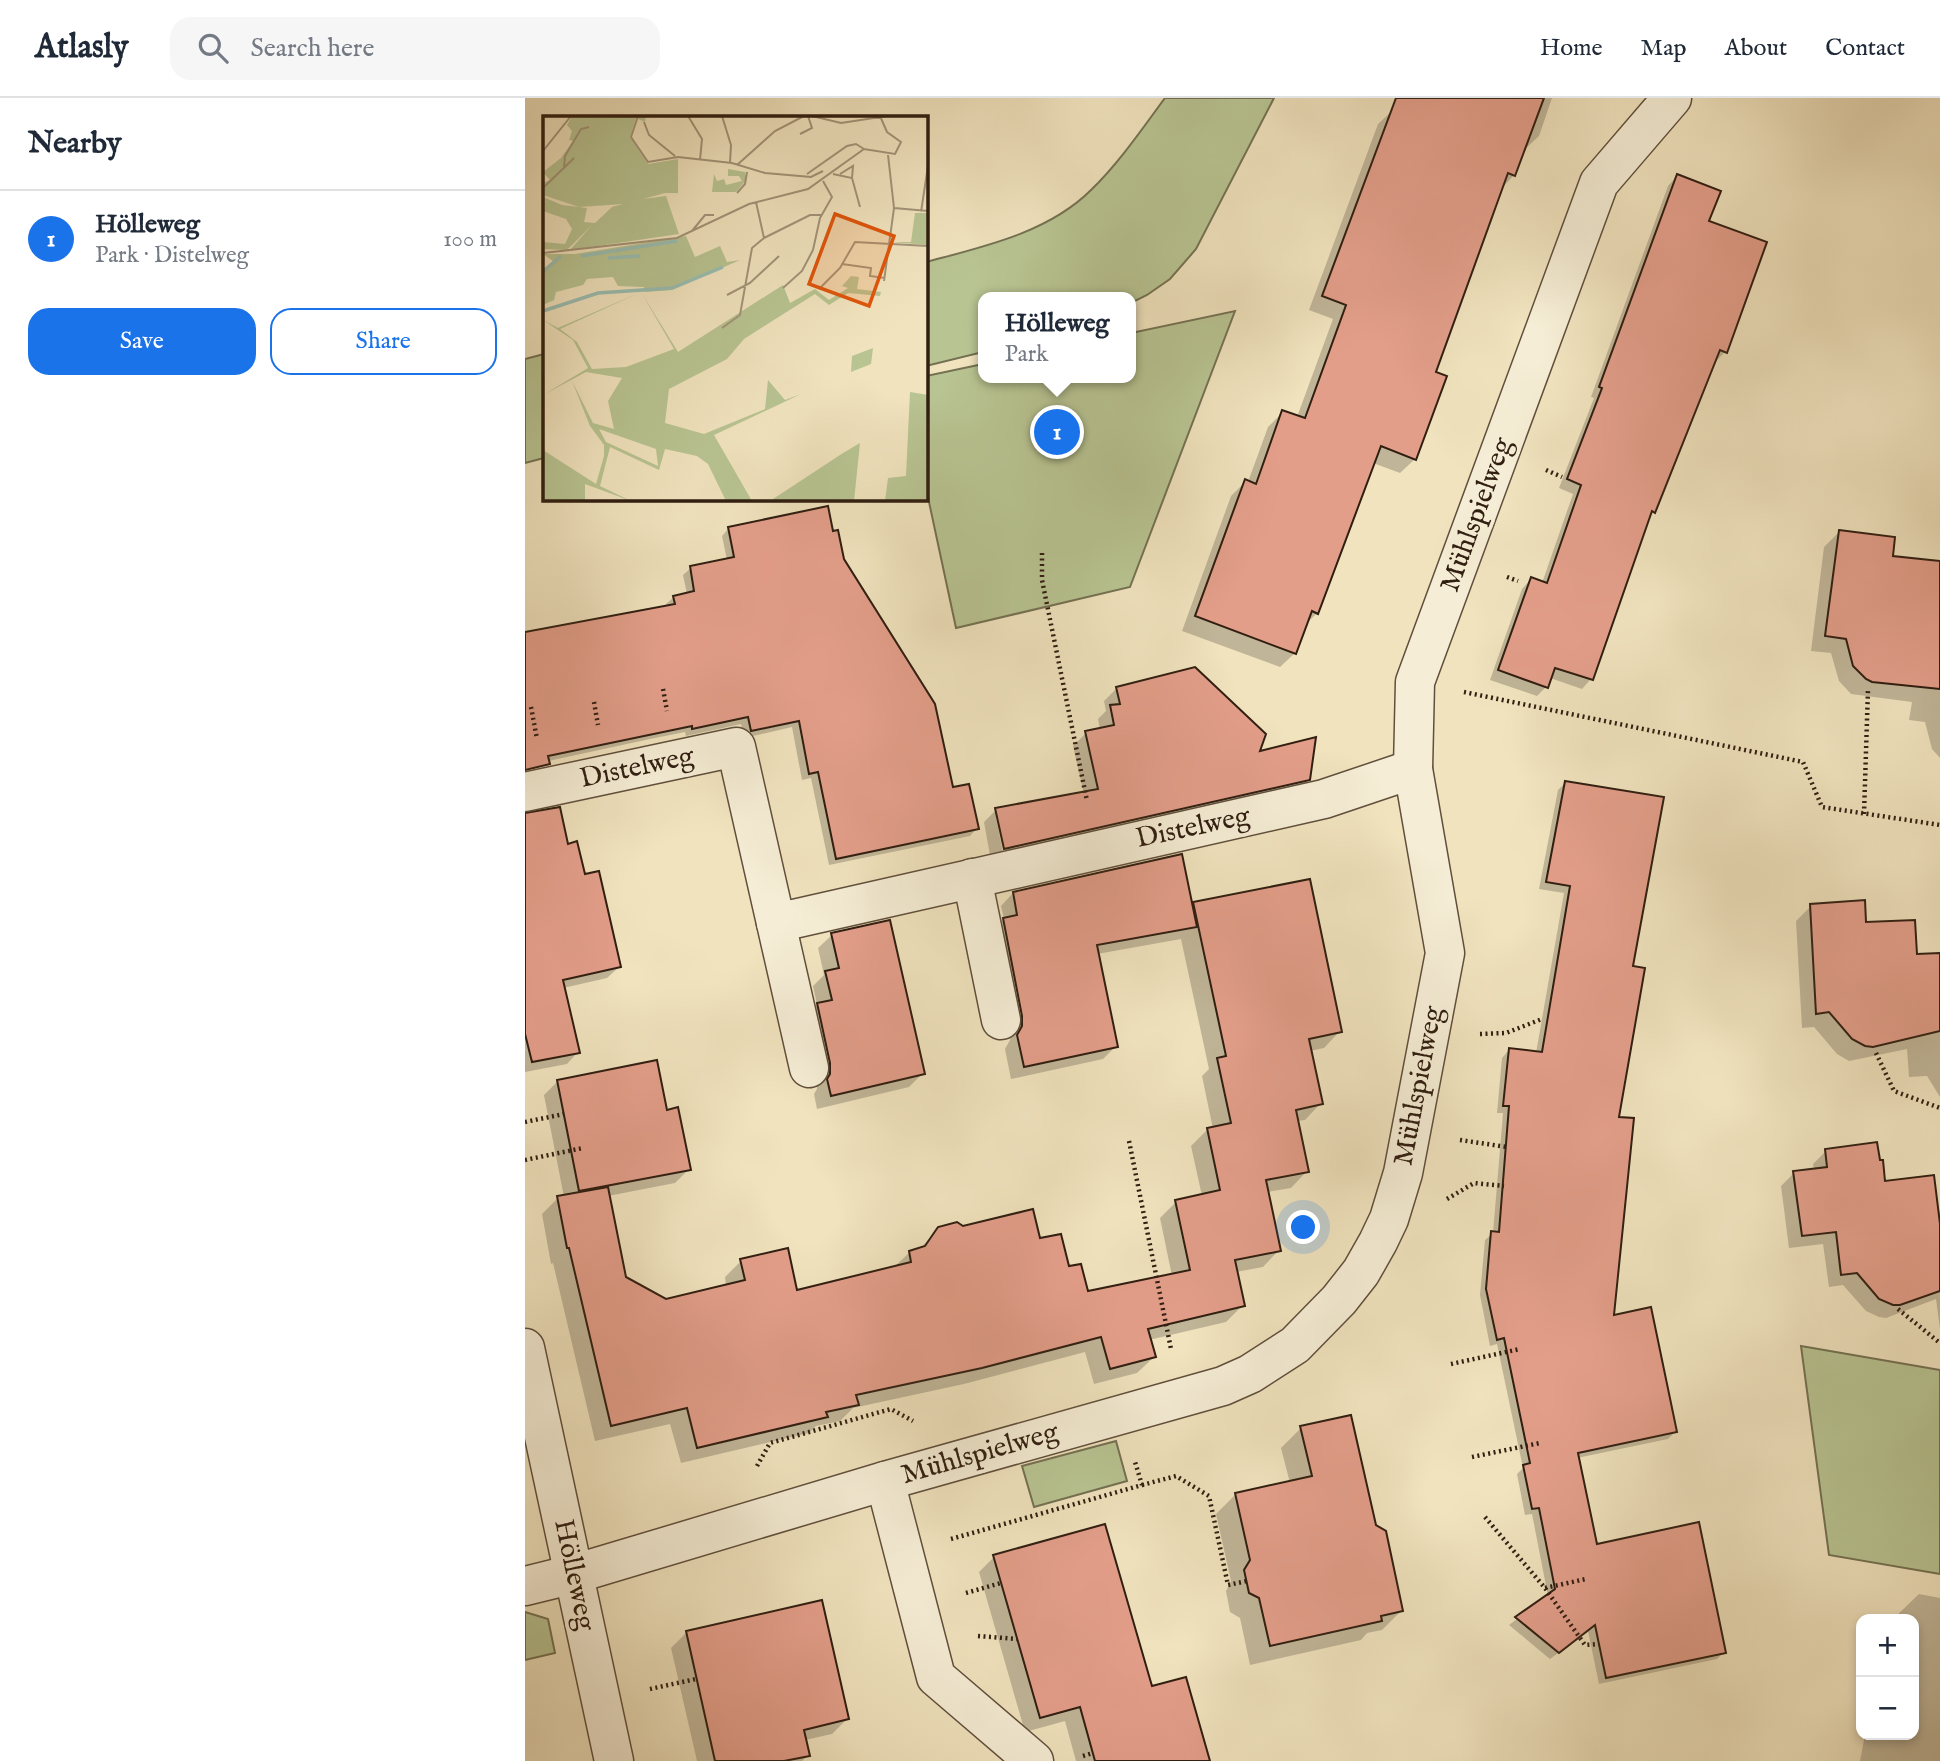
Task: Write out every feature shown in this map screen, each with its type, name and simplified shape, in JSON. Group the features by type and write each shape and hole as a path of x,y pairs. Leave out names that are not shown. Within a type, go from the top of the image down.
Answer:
{"street":[{"name":"Mühlspielweg","path":"525,1586 1223,1386 1275,1360 1314,1327 1361,1272 1389,1219 1397,1197 1445,953 1413,769 1415,682 1598,183 1672,98"},
{"name":"Distelweg","path":"525,792 736,747 809,1068"},
{"name":"Distelweg","path":"776,923 1324,799 1413,769"},
{"path":"972,878 1001,1020"},
{"name":"Hölleweg","path":"525,1348 614,1761"},
{"path":"885,1481 936,1677 1034,1761"}],"path":[{"path":"1042,553 1042,580 1097,850"},
{"path":"1415,682 1803,762 1822,807 1940,825"},
{"path":"1864,814 1868,689"},
{"path":"1430,1029 1491,1035 1525,1027 1542,1019"},
{"path":"1876,1054 1894,1091 1940,1108"},
{"path":"525,1122 564,1115"},
{"path":"1129,1141 1180,1398"},
{"path":"525,1160 583,1148"},
{"path":"1898,1309 1940,1343"},
{"path":"1451,1364 1520,1349"},
{"path":"1122,1414 1142,1485"},
{"path":"1472,1457 1540,1443"},
{"path":"904,1552 1176,1476 1209,1496 1228,1585 1247,1581"},
{"path":"1485,1517 1545,1588 1585,1645 1599,1644"},
{"path":"1545,1588 1585,1579"}],"green space":[{"path":"1165,98 1274,98 1196,249 1170,279 1136,300 1136,292 978,292 978,353 927,366 927,262 1013,236 1055,217 1091,190 1130,146"},
{"path":"1235,311 1130,587 956,628 927,493 927,376 978,365 978,383 1136,383 1136,332"},
{"path":"543,354 543,458 525,463 525,359"},
{"path":"1801,1346 1940,1370 1940,1574 1829,1555"},
{"path":"1116,1441 1127,1481 1034,1507 1022,1466"},
{"path":"525,1612 548,1619 555,1653 525,1660"}],"building":[{"path":"1396,98 1544,98 1515,176 1508,173 1436,372 1447,376 1416,460 1381,446 1318,614 1312,611 1296,654 1195,616 1245,479 1256,484 1282,410 1305,418 1346,305 1322,296"},
{"path":"1677,174 1721,191 1709,221 1767,242 1727,353 1720,350 1655,513 1652,511 1593,680 1555,668 1548,688 1498,670 1531,577 1547,583 1581,485 1567,479"},
{"path":"828,506 833,531 838,530 844,559 935,704 953,787 969,784 979,829 836,859 818,772 809,774 799,721 751,731 748,717 692,729 692,726 548,756 550,764 525,770 525,632 675,604 673,596 694,591 690,566 734,557 728,527"},
{"path":"1839,530 1895,537 1893,556 1940,561 1940,689 1872,682 1853,666 1846,639 1825,636"},
{"path":"1195,667 1266,734 1260,751 1316,737 1310,780 1004,849 995,808 1098,789 1085,731 1114,725 1110,705 1120,704 1116,687"},
{"path":"1565,781 1664,797 1633,966 1645,968 1619,1117 1634,1118 1614,1315 1651,1307 1677,1432 1578,1453 1597,1544 1699,1522 1726,1653 1606,1678 1595,1625 1559,1653 1515,1617 1555,1589 1539,1508 1532,1509 1523,1465 1530,1463 1504,1338 1497,1340 1486,1289 1491,1231 1499,1232 1509,1106 1503,1106 1509,1048 1542,1052 1570,886 1546,882"},
{"path":"560,807 568,844 577,841 585,874 599,871 621,967 563,980 580,1053 532,1062 525,1034 525,813"},
{"path":"1182,854 1197,927 1097,945 1118,1047 1024,1067 1017,1035 1022,1026 1022,1016 1003,918 1017,915 1013,892"},
{"path":"1310,879 1342,1032 1309,1039 1323,1104 1296,1110 1309,1172 1266,1180 1281,1251 1235,1260 1245,1306 1148,1329 1156,1357 1110,1369 1101,1337 982,1368 856,1395 859,1405 826,1412 828,1417 697,1448 687,1408 611,1426 567,1248 557,1196 608,1187 626,1277 666,1299 745,1280 740,1259 788,1248 797,1290 911,1262 909,1251 925,1246 938,1227 957,1222 963,1226 1033,1209 1040,1238 1061,1234 1069,1266 1081,1264 1088,1291 1190,1270 1175,1200 1220,1190 1207,1128 1231,1123 1217,1058 1226,1056 1193,902"},
{"path":"1865,900 1866,922 1915,920 1917,954 1940,953 1940,1031 1873,1047 1865,1046 1852,1039 1829,1012 1816,1014 1810,904"},
{"path":"890,920 925,1074 831,1096 827,1079 830,1063 817,1003 832,1000 825,971 839,968 831,933"},
{"path":"657,1060 667,1110 678,1107 691,1170 579,1191 557,1080"},
{"path":"1877,1142 1880,1160 1883,1160 1885,1181 1934,1175 1940,1224 1940,1291 1900,1305 1879,1299 1857,1273 1841,1275 1836,1232 1802,1236 1793,1171 1827,1167 1825,1149"},
{"path":"1351,1415 1376,1525 1386,1531 1403,1611 1381,1616 1382,1621 1270,1646 1259,1598 1249,1593 1244,1570 1250,1560 1235,1493 1312,1476 1300,1426"},
{"path":"1105,1524 1152,1686 1186,1677 1210,1761 1095,1761 1080,1707 1040,1718 993,1555"},
{"path":"822,1600 849,1719 804,1730 810,1756 784,1761 715,1761 686,1631"}],"place":[{"name":"Hölleweg","path":"1057,432"}]}
